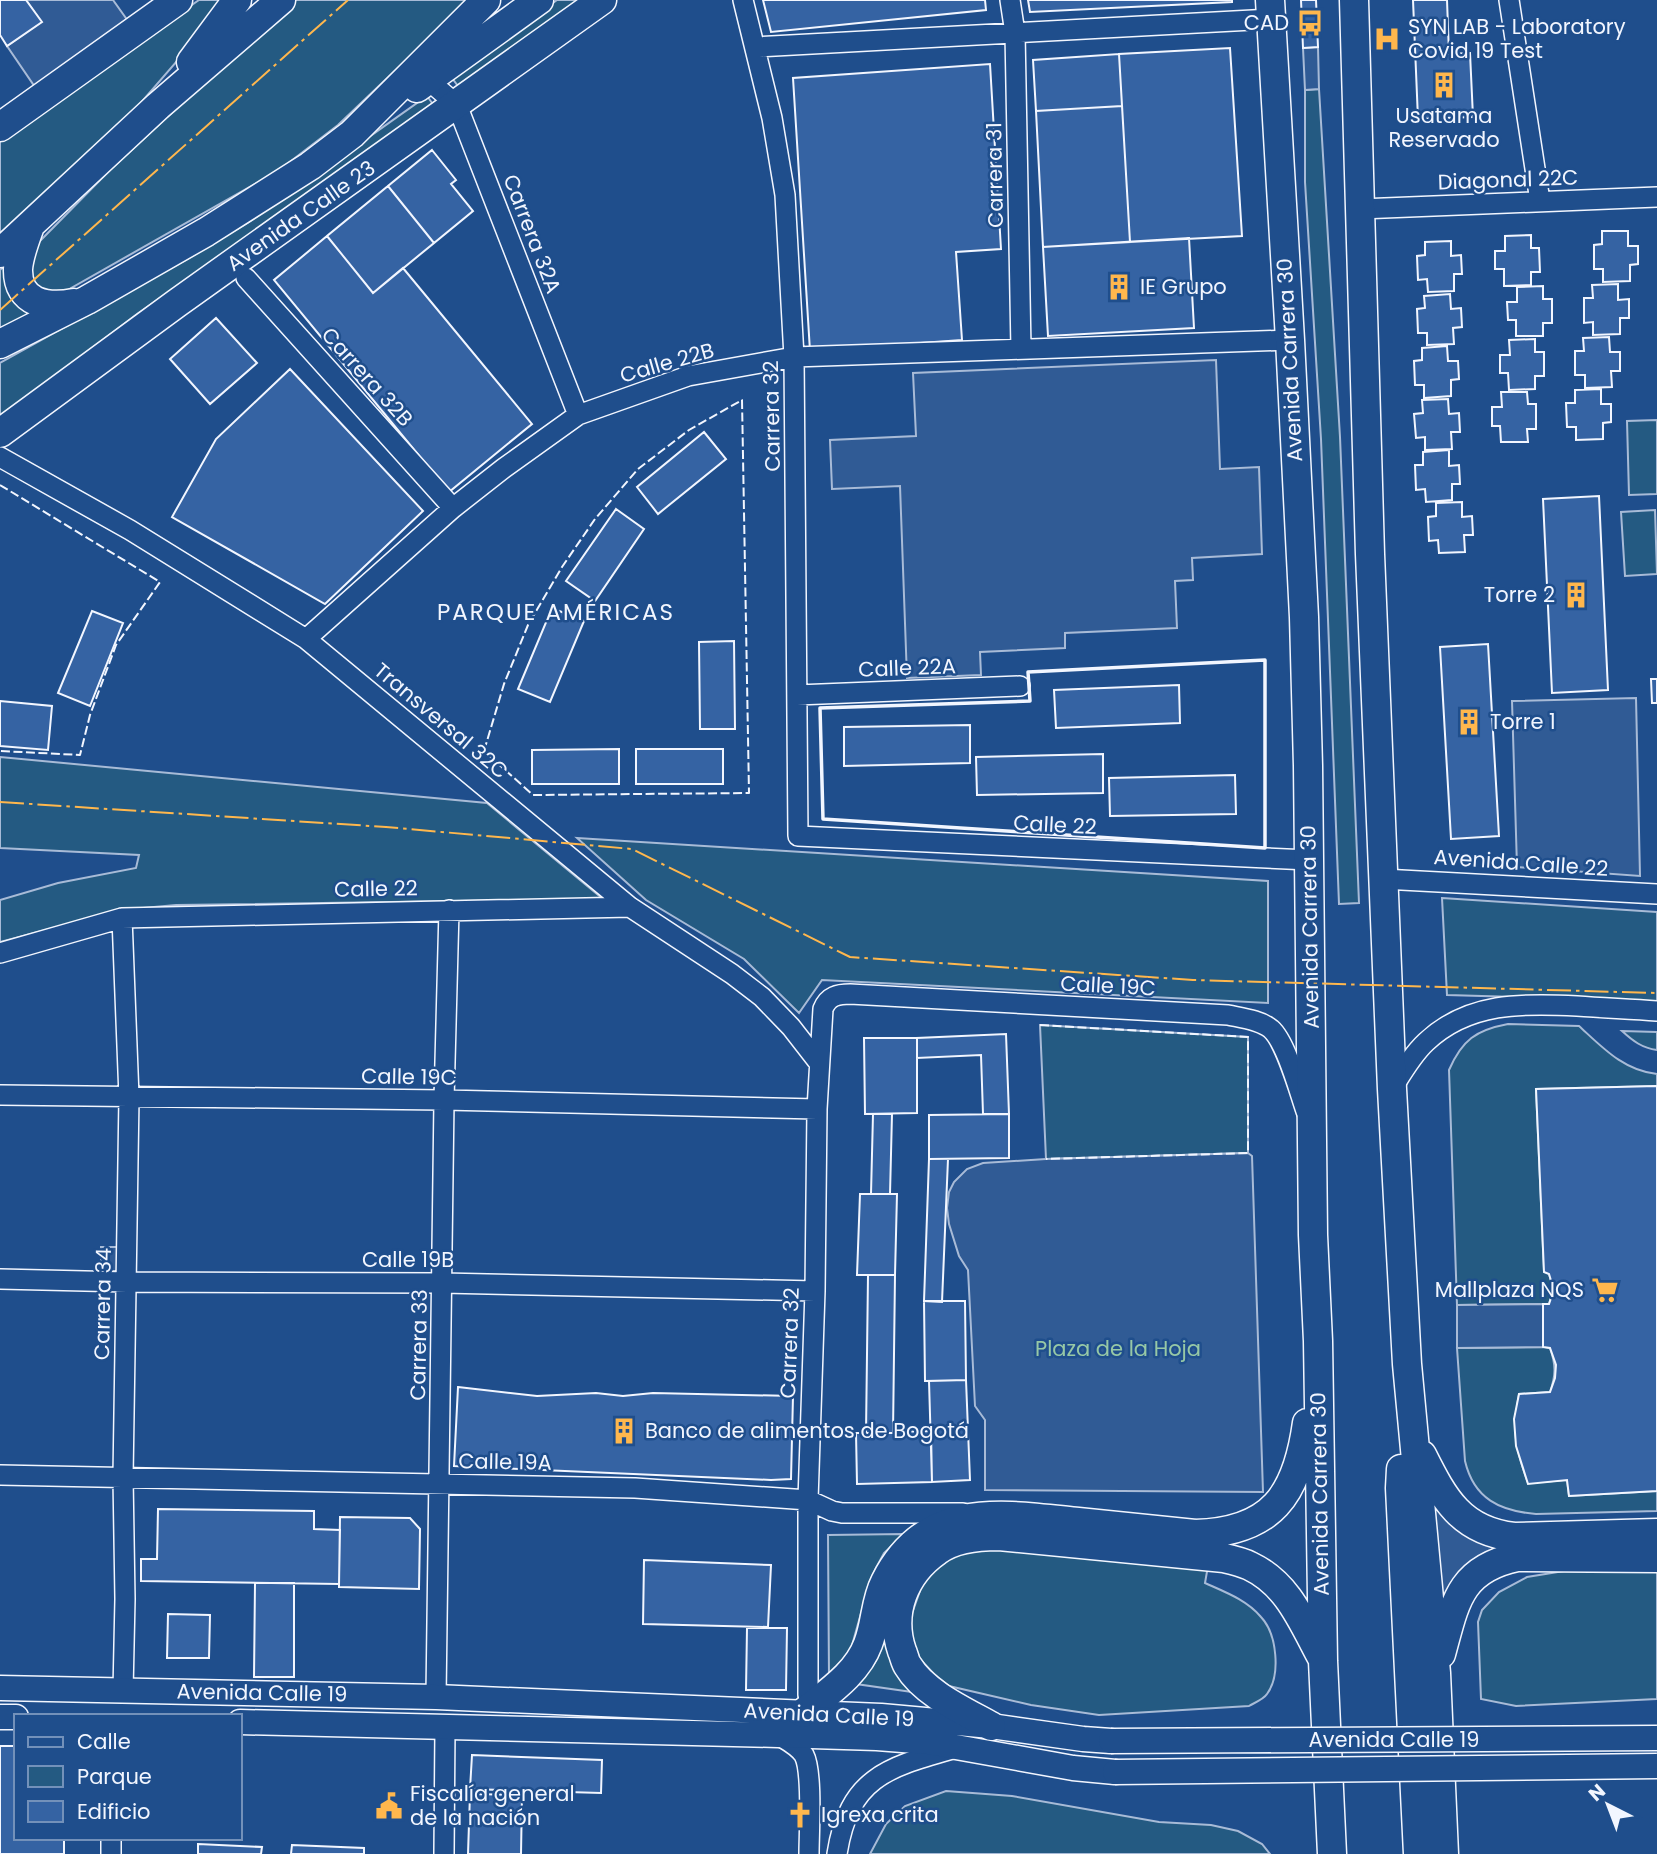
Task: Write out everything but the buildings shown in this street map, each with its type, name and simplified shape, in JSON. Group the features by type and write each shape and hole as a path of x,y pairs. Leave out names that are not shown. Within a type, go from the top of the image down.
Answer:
{"highway":[{"path":"0,127 178,0"},
{"path":"158,106 237,0"},
{"path":"0,253 158,106 281,0"},
{"name":"Avenida Calle 23","path":"0,344 87,300 206,232 310,166 352,134 486,0"},
{"path":"352,134 539,0"},
{"name":"Avenida Calle 23","path":"0,433 177,303 602,0"},
{"path":"1354,0 1370,540 1392,1089 1407,1364 1436,1673 1444,1854"},
{"name":"Avenida Carrera 30","path":"1270,9 1304,617 1313,1235 1318,1342 1323,1661 1332,1854"},
{"path":"30,226 18,268 24,292 32,299 51,306 87,300"},
{"path":"805,1704 834,1688 860,1659 868,1645 882,1587 892,1567 918,1540 947,1523 1006,1514 1216,1534 1256,1521 1279,1502 1296,1473 1303,1450 1318,1342"},
{"path":"1407,1364 1400,1489 1418,1854"},
{"path":"1414,1441 1436,1482 1454,1508 1470,1522 1491,1533 1514,1537 1657,1533"},
{"path":"991,1726 939,1696 921,1682 908,1666 900,1644 897,1618 900,1598 910,1578 924,1561 938,1550 960,1540 999,1536 1224,1558 1247,1564 1280,1586 1294,1605 1323,1661"},
{"path":"1436,1673 1452,1610 1472,1577 1487,1567 1517,1557 1657,1558"}],"main road":[{"name":"Avenida Calle 19","path":"0,1688 805,1704 881,1716 1111,1741 1657,1738"},
{"name":"Avenida Calle 19","path":"242,1722 906,1740 1073,1768 1115,1772 1657,1766"}],"street":[{"name":"Carrera 32","path":"743,0 772,118 785,195 794,357 798,836"},
{"name":"Carrera 31","path":"1010,0 1015,33 1021,349"},
{"path":"1510,0 1539,201"},
{"path":"755,47 1015,33 1270,9"},
{"name":"Carrera 32A","path":"428,80 457,104 578,415"},
{"name":"Diagonal 22C","path":"1360,209 1657,197"},
{"name":"Carrera 32B","path":"246,278 453,508"},
{"name":"Calle 22B","path":"306,639 453,508 578,415 688,376 794,357 1290,340"},
{"name":"Transversal 32C","path":"0,457 130,530 306,639 630,907 732,974 762,997 820,1063"},
{"name":"Calle 22A","path":"797,695 1020,686"},
{"name":"Calle 22","path":"798,836 1309,860"},
{"name":"Avenida Calle 22","path":"1383,879 1657,894"},
{"name":"Calle 22","path":"0,953 122,918 630,907"},
{"name":"Carrera 33","path":"436,1697 449,910"},
{"name":"Carrera 34","path":"122,918 129,1097 123,1477 123,1690"},
{"name":"Calle 19C","path":"834,996 850,994 1215,1014 1254,1020 1271,1029 1283,1045 1312,1127"},
{"name":"Carrera 32","path":"805,1704 817,1109 823,1009 834,996"},
{"path":"1392,1089 1410,1060 1428,1040 1460,1018 1483,1010 1510,1005 1554,1005 1657,1011"},
{"name":"Calle 19C","path":"0,1095 444,1100 817,1109"},
{"name":"Calle 19B","path":"0,1279 443,1283 815,1291"},
{"name":"Calle 19A","path":"0,1475 635,1488 808,1500 832,1511 855,1514 1006,1514"},
{"path":"444,1727 444,1854"},
{"path":"778,1735 794,1745 803,1754 806,1762 810,1798 809,1854"},
{"path":"837,1854 851,1806 862,1791 892,1768 957,1747"}],"green space":[{"path":"199,0 223,0 191,45 132,113 0,235 0,139"},
{"path":"294,0 469,0 338,125 278,171 64,292 37,293 25,260 39,242 110,170"},
{"path":"557,0 585,0 461,90 452,78"},
{"path":"1319,89 1340,437 1359,903 1339,904 1321,439 1305,182 1305,90"},
{"path":"427,96 435,107 137,314 0,418 0,363 249,222"},
{"path":"5,266 43,312 0,333 0,270"},
{"path":"1657,420 1657,494 1629,495 1627,421"},
{"path":"1655,510 1657,574 1625,576 1621,512"},
{"path":"0,757 487,803 603,899 176,905 121,910 0,942 0,900 58,883 136,868 139,855 0,848"},
{"path":"577,838 1268,881 1268,1003 822,980 799,1013 744,959 646,900"},
{"path":"1442,898 1657,912 1657,1001 1447,995"},
{"path":"1508,1024 1579,1026 1624,1063 1657,1074 1657,1086 1536,1089 1544,1271 1549,1274 1552,1285 1549,1304 1457,1305 1449,1070 1459,1051 1471,1038"},
{"path":"1040,1025 1248,1037 1248,1153 1046,1159"},
{"path":"1622,1031 1657,1032 1657,1050 1638,1044"},
{"path":"1457,1348 1550,1348 1554,1365 1550,1392 1519,1394 1517,1408 1516,1440 1528,1483 1567,1480 1569,1496 1657,1491 1657,1511 1536,1514 1500,1506 1490,1501 1475,1485 1465,1461"},
{"path":"904,1534 884,1553 876,1568 851,1649 829,1678 828,1535"},
{"path":"979,1547 1208,1566 1205,1583 1242,1601 1266,1624 1274,1644 1275,1655 1271,1686 1266,1696 1249,1706 1099,1715 1031,1705 949,1686 920,1659 913,1643 909,1622 921,1588 933,1568 954,1554"},
{"path":"1657,1569 1657,1699 1516,1706 1481,1699 1478,1622 1482,1610 1499,1592 1527,1577 1564,1571"},
{"path":"889,1618 919,1693 856,1684 879,1655"},
{"path":"946,1791 1012,1796 1159,1822 1211,1825 1238,1831 1262,1844 1270,1854 870,1854 886,1824 905,1806"}],"shaded area":[{"path":"26,0 113,0 128,21 35,87 7,46 41,22"},
{"path":"1318,47 1319,89 1305,90 1303,48"},
{"path":"1216,360 1220,469 1259,467 1262,554 1192,558 1193,580 1175,581 1177,628 1065,633 1065,648 980,652 981,675 907,678 900,486 832,489 830,440 916,436 913,373"},
{"path":"1636,698 1640,876 1517,867 1512,701"},
{"name":"Plaza de la Hoja","path":"1248,1153 1252,1156 1263,1492 985,1490 985,1420 975,1406 968,1270 959,1256 947,1208 949,1192 954,1182 967,1169 983,1163"},
{"path":"101,1247 121,1247 120,1271 101,1271"},
{"path":"1543,1304 1543,1347 1457,1348 1457,1305"},
{"path":"1428,1480 1495,1541 1502,1551 1444,1613"}],"fence":[{"path":"742,400 749,793 533,795 484,751 504,684 528,625 562,567 595,519 638,469 689,430 742,400"},
{"path":"0,485 160,582 116,645 90,715 80,755 0,751"},
{"path":"1040,1025 1248,1037 1248,1153 1046,1159"}],"wall":[{"path":"1265,660 1265,848 823,819 820,708 1030,701 1028,672 1265,660"}],"power":[{"path":"0,310 348,0"},
{"path":"0,802 386,827 632,849 850,957 1193,980 1657,993"}],"place":[{"name":"CAD","path":"1310,23"},
{"name":"SYN LAB - Laboratory Covid 19 Test","path":"1387,39"},
{"name":"Usatama Reservado","path":"1444,85"},
{"name":"IE Grupo","path":"1119,287"},
{"name":"Torre 2","path":"1576,595"},
{"name":"Torre 1","path":"1469,722"},
{"name":"Mallplaza NQS","path":"1605,1290"},
{"name":"Banco de alimentos de Bogotá","path":"624,1431"},
{"name":"Fiscalía general de la nación","path":"389,1806"},
{"name":"Igrexa crita","path":"800,1815"}],"district":[{"name":"PARQUE AMÉRICAS","path":"556,612"}]}
